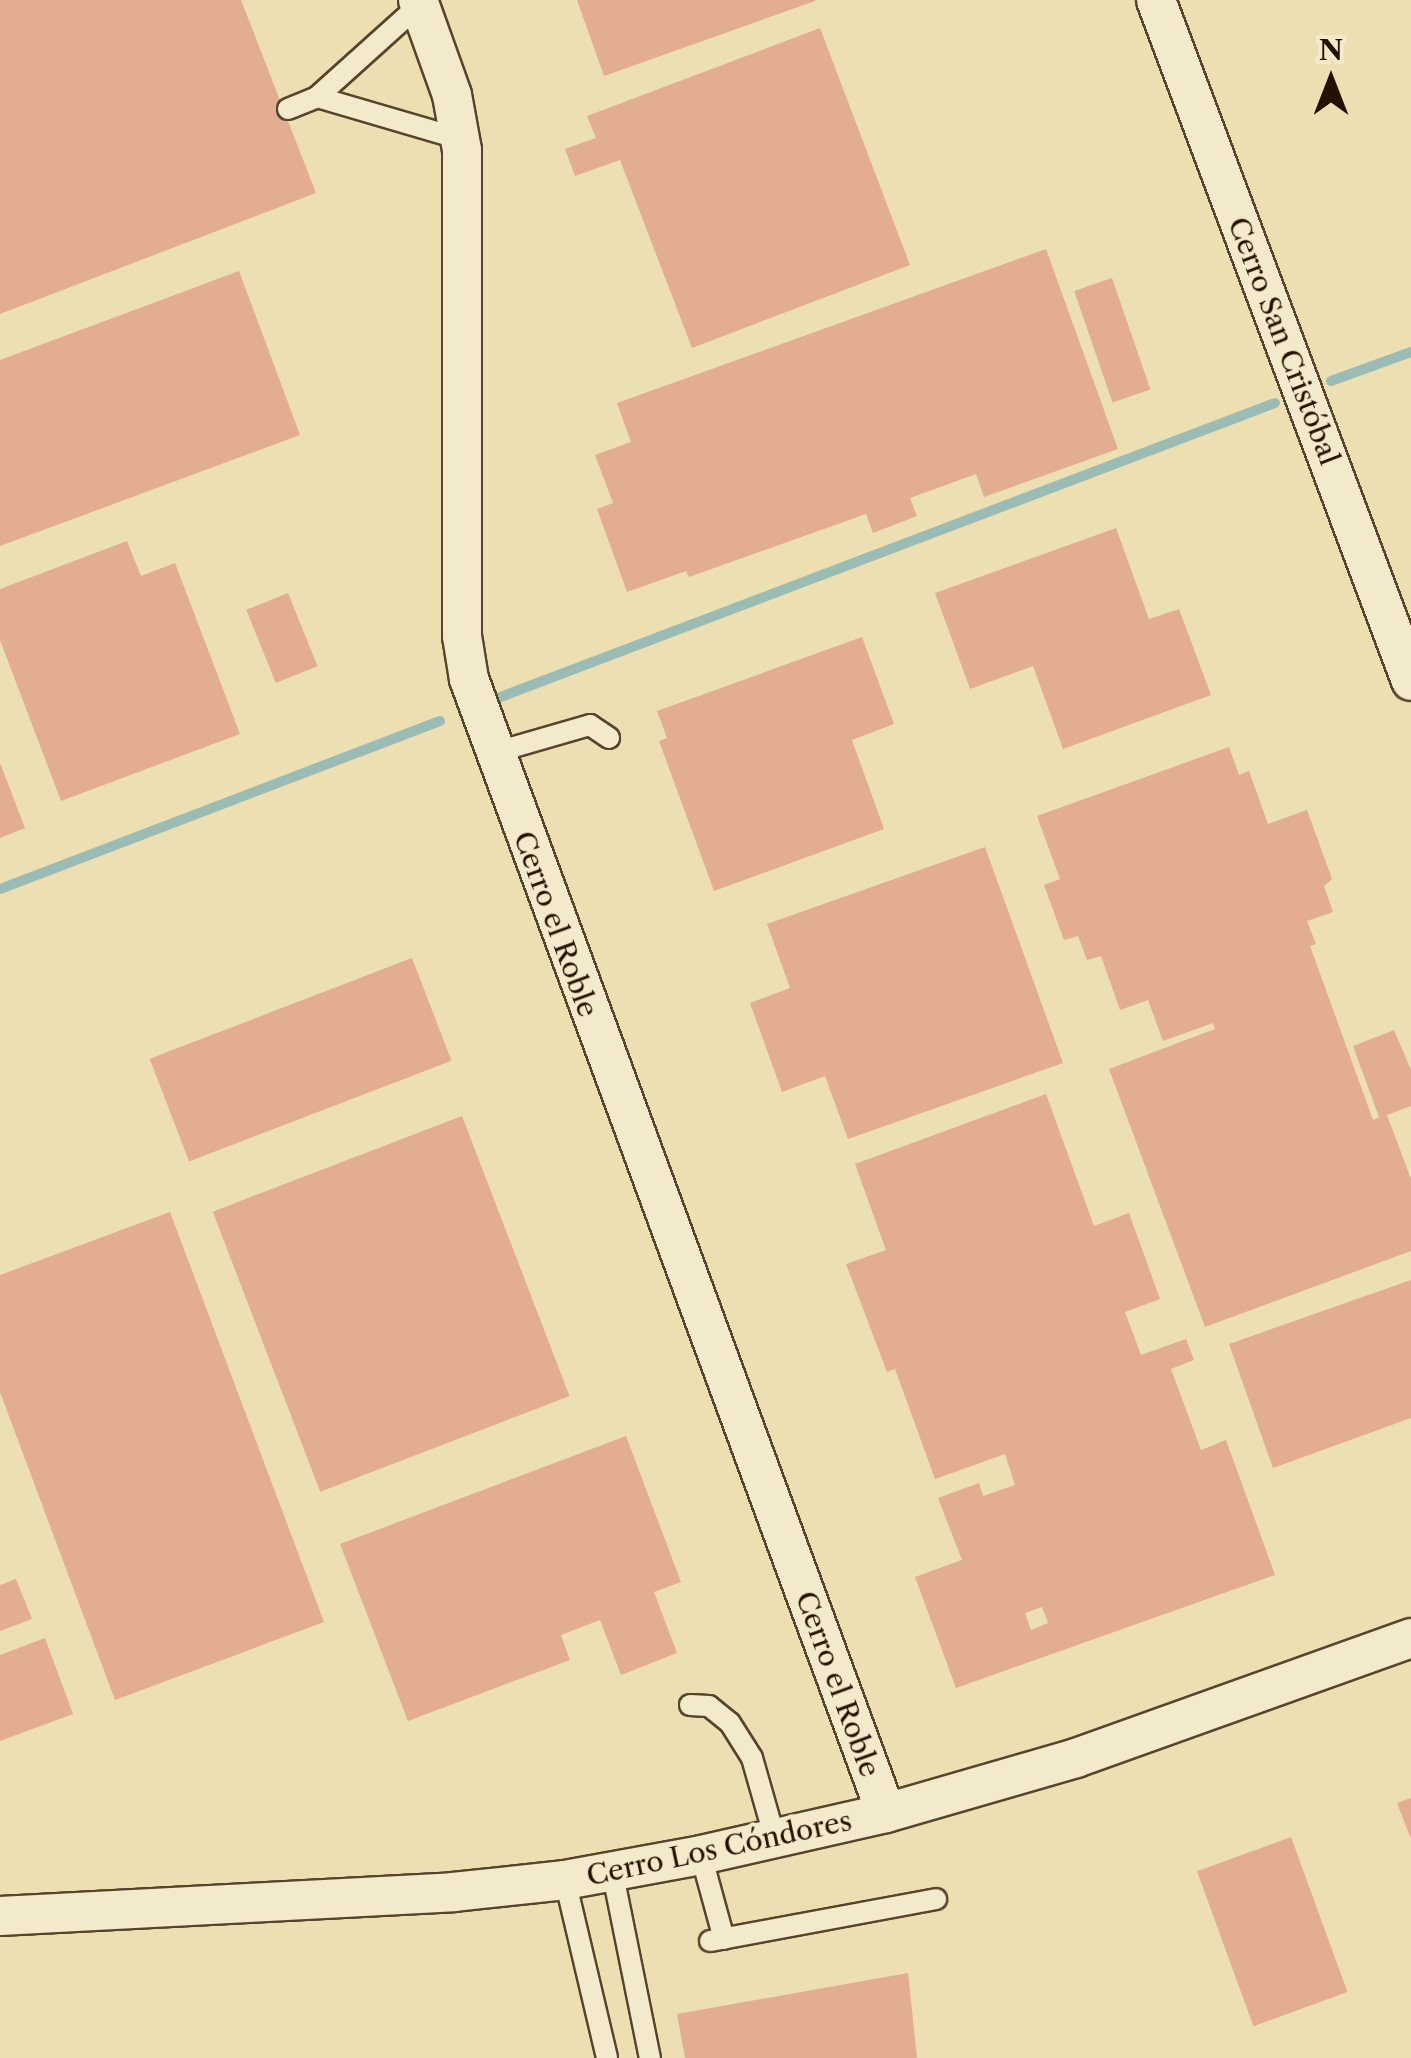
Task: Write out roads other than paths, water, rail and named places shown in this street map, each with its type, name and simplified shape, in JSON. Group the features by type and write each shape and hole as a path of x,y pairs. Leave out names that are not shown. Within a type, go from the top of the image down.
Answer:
{"street":[{"name":"Cerro San Cristóbal","path":"1156,0 1411,681"},
{"name":"Cerro el Roble","path":"418,2 452,95 461,138 462,636 468,679 886,1813"},
{"name":"Cerro Los Cóndores","path":"0,1916 454,1892 565,1880 702,1855 886,1813 1136,1739 1411,1638"}],"lane":[{"path":"288,109 318,97 418,2"},
{"path":"318,97 461,138"},
{"path":"493,753 590,725 609,738"},
{"path":"690,1705 709,1706 730,1723 752,1758 775,1839"},
{"path":"702,1855 717,1940 936,1899"},
{"path":"612,1870 650,2058"},
{"path":"565,1880 607,2058"}],"waterway":[{"path":"1331,381 1411,352"},
{"path":"498,698 1275,403"},
{"path":"0,889 440,721"}]}
